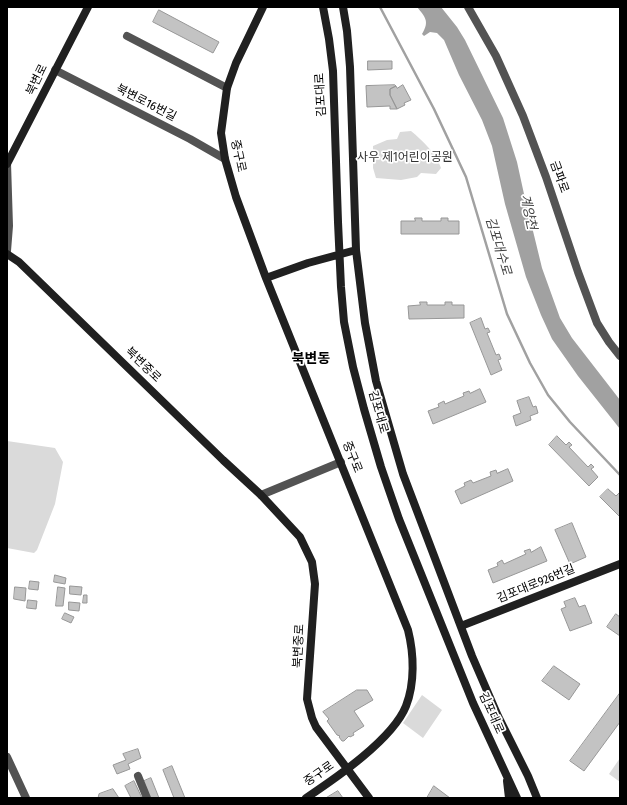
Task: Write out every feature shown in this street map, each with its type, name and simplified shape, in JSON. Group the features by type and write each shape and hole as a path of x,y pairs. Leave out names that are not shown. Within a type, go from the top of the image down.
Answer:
{"street":[{"name":"북변로","path":"7,164 88,7"},
{"name":"중구로","path":"263,7 236,63 227,88 222,133 224,159 236,197 266,278 408,630 412,647 409,695 401,716 390,731 346,770 306,798"},
{"name":"김포대로","path":"322,7 329,39 333,71 339,255 344,322 353,367 381,467 399,518 473,703 517,798"},
{"name":"김포대로","path":"343,7 347,30 350,67 356,250 365,323 376,381 403,474 472,656 498,716 528,776 537,798"},
{"name":"금파로","path":"468,7 496,56 523,116 546,176 597,323 620,356"},
{"path":"127,36 227,88"},
{"name":"북변로16번길","path":"55,70 190,139 224,159"},
{"path":"7,164 9,226 7,251"},
{"path":"266,278 308,263 356,250"},
{"name":"북변중로","path":"7,254 19,262 261,495 300,537 312,562 315,584 307,699 312,718 316,727 346,770 369,798"},
{"path":"261,495 341,462"},
{"name":"김포대로926번길","path":"461,626 620,564"},
{"path":"7,757 26,798"},
{"path":"506,774 509,798"},
{"path":"138,776 147,798"}],"green space":[{"name":"사우 제1어린이공원","path":"411,131 432,152 441,168 436,174 421,173 417,177 401,180 376,178 373,168 373,146 387,140 397,139 400,132"},
{"path":"7,441 55,448 63,462 55,504 37,550 34,553 7,548"},
{"path":"422,695 442,710 423,738 403,723"},
{"path":"620,758 620,782 609,774"}],"water":[{"name":"계양천","path":"417,7 441,7 457,27 465,40 503,118 517,162 542,268 560,318 572,338 620,400 620,429 578,376 552,339 526,277 505,204 492,146 482,120 459,75 444,40 437,33 430,32 424,36 422,34 426,26 426,19"}],"building":[{"path":"159,10 219,42 213,53 153,22"},
{"path":"368,61 392,61 392,69 368,70"},
{"path":"403,85 411,100 404,103 405,105 397,109 390,95 390,89"},
{"path":"366,86 396,86 390,89 390,95 397,109 390,109 390,106 367,107"},
{"path":"415,218 422,218 422,221 441,221 441,218 448,218 448,221 459,221 459,234 401,234 401,221 415,221"},
{"path":"420,302 427,302 427,305 445,305 445,302 452,302 452,305 464,305 464,318 409,319 408,306 420,305"},
{"path":"481,318 485,329 488,328 490,332 487,333 496,355 499,354 501,359 498,360 502,370 491,375 470,323"},
{"path":"480,389 486,402 433,424 428,411 439,407 438,404 444,401 445,404 464,396 463,393 469,391 470,393"},
{"path":"529,397 533,407 536,406 538,413 530,416 531,420 516,426 513,416 521,413 517,401"},
{"path":"557,436 566,445 569,442 572,445 569,447 588,467 591,464 594,467 591,469 598,477 589,486 549,445"},
{"path":"508,469 513,481 461,504 455,491 465,486 464,483 471,480 473,483 491,476 490,472 496,470 497,473"},
{"path":"608,489 616,496 619,493 620,494 620,517 600,497"},
{"path":"572,523 586,557 570,564 555,530"},
{"path":"541,547 547,561 493,583 488,570 498,566 497,563 502,560 504,564 526,554 524,551 530,549 531,552"},
{"path":"55,575 66,578 65,584 54,582"},
{"path":"30,581 39,582 38,590 29,589"},
{"path":"70,586 82,587 81,595 70,594"},
{"path":"15,587 26,588 25,601 14,599"},
{"path":"58,587 65,588 63,606 56,606"},
{"path":"84,595 87,595 87,603 83,603"},
{"path":"575,598 579,607 585,605 592,623 570,631 561,609 566,607 564,602"},
{"path":"28,600 37,601 36,609 27,608"},
{"path":"69,602 80,603 79,611 69,610"},
{"path":"65,613 74,617 71,623 62,619"},
{"path":"616,614 620,617 620,636 607,627"},
{"path":"554,666 580,684 569,700 542,681"},
{"path":"357,690 367,690 373,700 354,711 364,726 353,733 354,735 349,736 342,741 339,737 340,736 337,735 327,721 329,719 323,712"},
{"path":"620,693 620,722 584,771 570,761"},
{"path":"138,749 141,758 128,764 130,769 117,774 113,765 126,760 123,754"},
{"path":"172,766 185,798 174,798 163,770"},
{"path":"151,778 159,798 149,798 142,782"},
{"path":"134,781 142,798 131,798 125,786"},
{"path":"434,786 450,798 427,798"},
{"path":"113,789 119,798 98,798 99,794"},
{"path":"338,791 343,798 326,798"}],"waterway":[{"name":"김포대수로","path":"380,7 434,109 466,177 507,314 530,363 548,395 570,422 620,475"}],"district":[{"name":"북변동","path":"311,359"}]}
